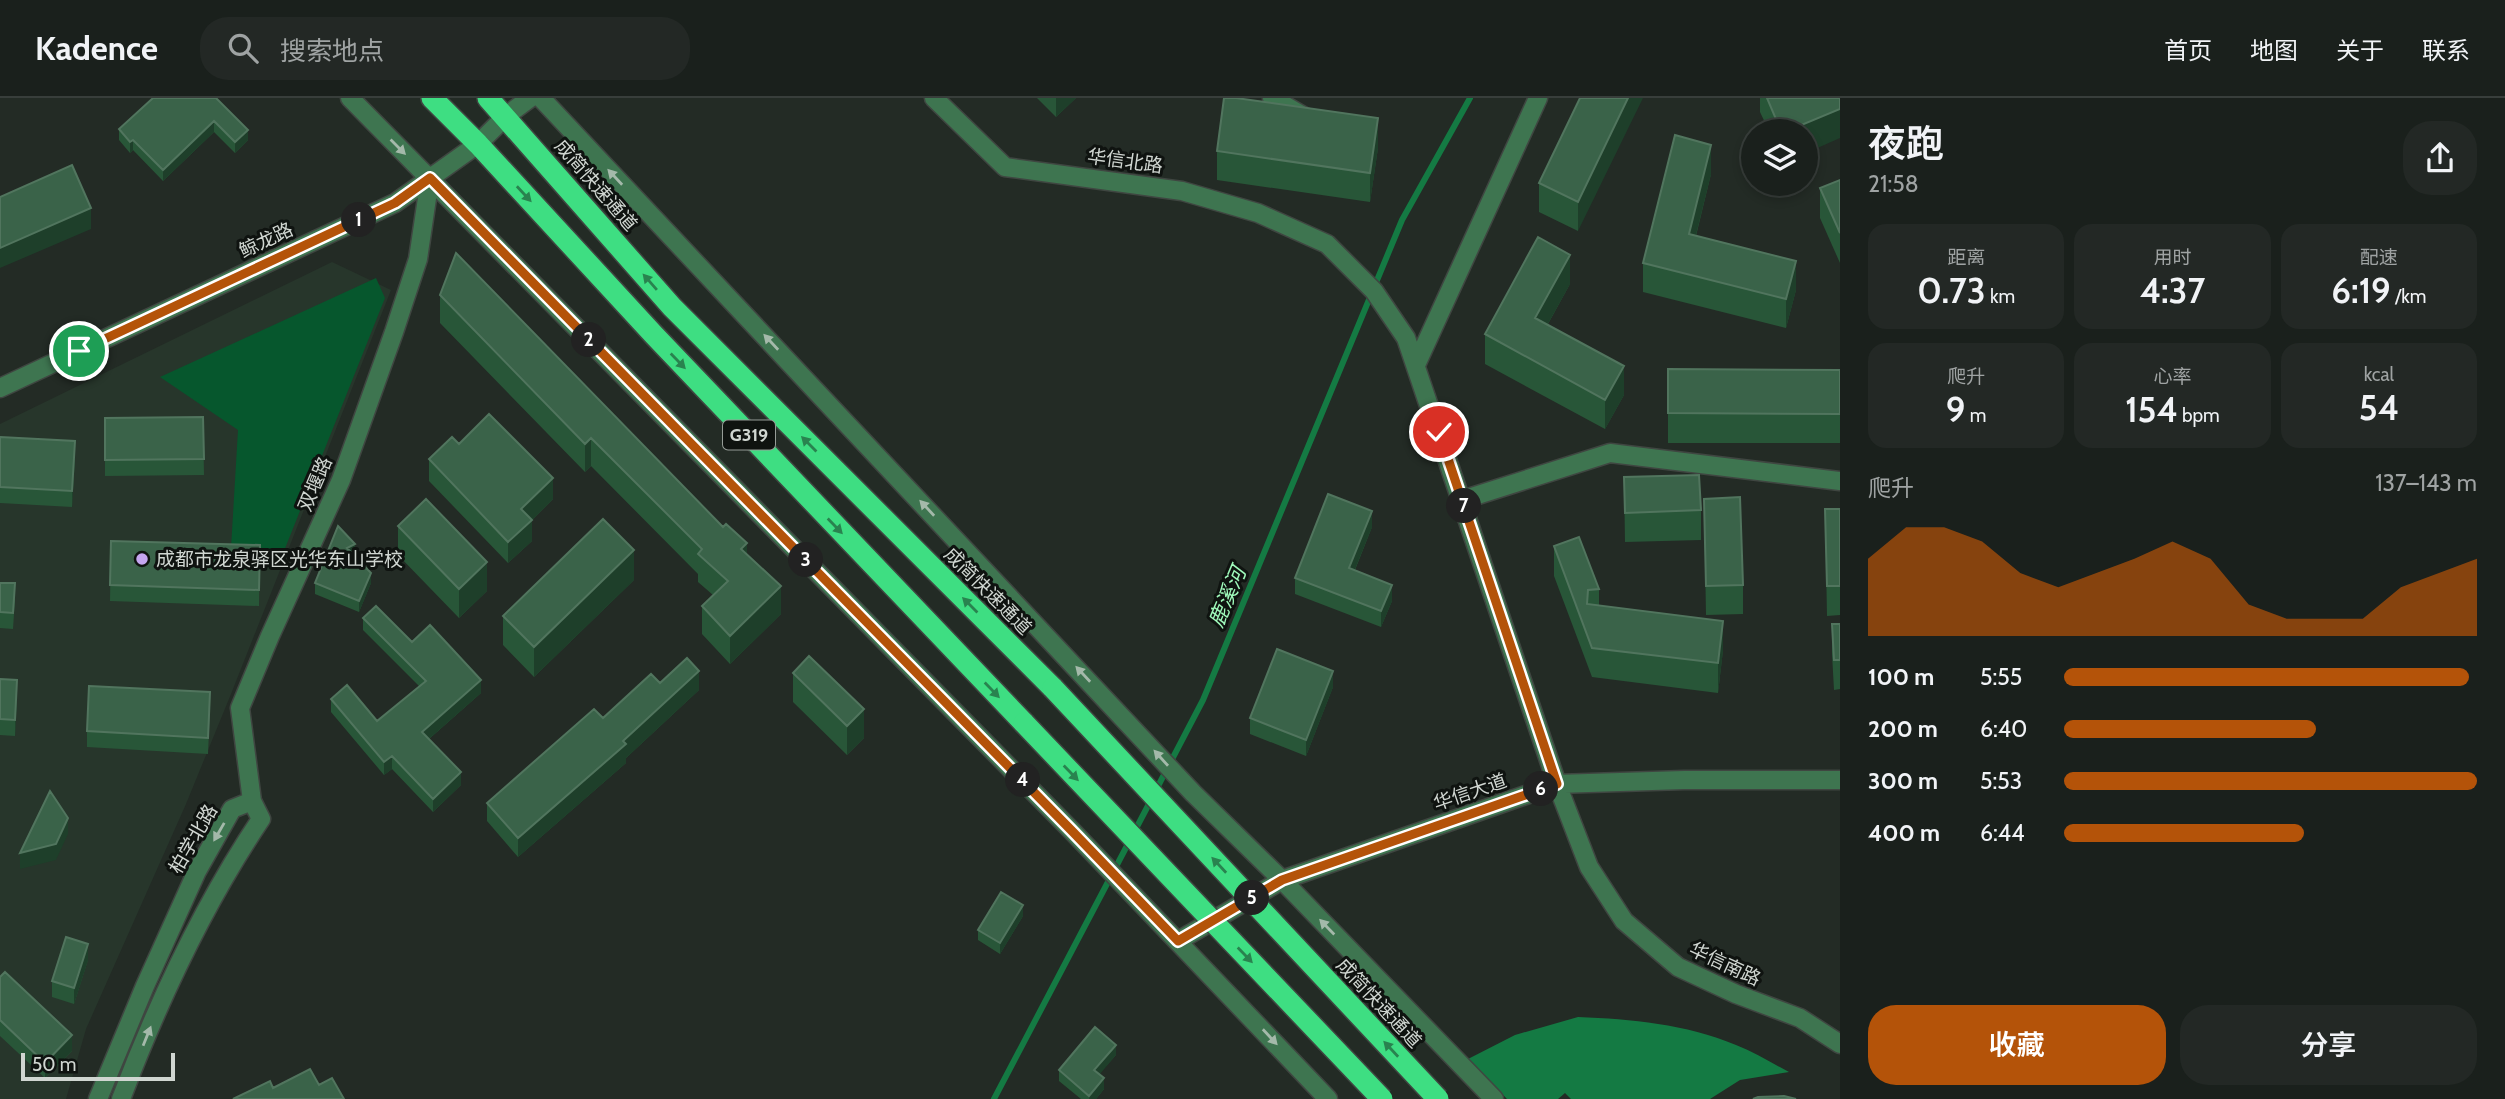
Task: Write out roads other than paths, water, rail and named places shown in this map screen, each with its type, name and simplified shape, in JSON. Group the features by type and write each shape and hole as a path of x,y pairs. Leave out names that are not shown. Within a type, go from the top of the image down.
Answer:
{"highway":[{"name":"G319","path":"432,98 478,144 654,335 1382,1099"},
{"name":"G319","path":"488,98 506,117"},
{"name":"成简快速通道","path":"506,117 672,307 1053,688 1438,1099"}],"street":[{"path":"350,98 1073,832 1328,1099"},
{"name":"鲸龙路","path":"0,388 395,203 478,144 530,98"},
{"path":"541,98 1193,793 1282,880 1494,1099"},
{"name":"华信北路","path":"934,98 1005,166 1182,191 1258,214 1327,244"},
{"path":"1272,98 1308,118"},
{"path":"1416,365 1538,98"},
{"name":"双堰路","path":"252,801 240,708 341,480 418,259 430,178"},
{"name":"华信南路","path":"1327,244 1374,290 1406,338 1557,784 1589,867 1624,921 1678,967 1737,994 1800,1018 1840,1044"},
{"path":"1462,500 1610,453 1840,481"},
{"name":"华信大道","path":"1178,941 1282,880 1557,784 1684,780 1840,780"},
{"path":"121,1099 169,985 229,866 261,819 252,801"},
{"name":"柏学北路","path":"98,1099 197,871 232,809 252,801"}],"waterway":[{"name":"鹿溪河","path":"1156,790 1203,700 1402,220 1470,98"},
{"name":"鹿溪河","path":"994,1099 1151,800"}],"place":[{"name":"成都市龙泉驿区光华东山学校","path":"142,559"}]}
